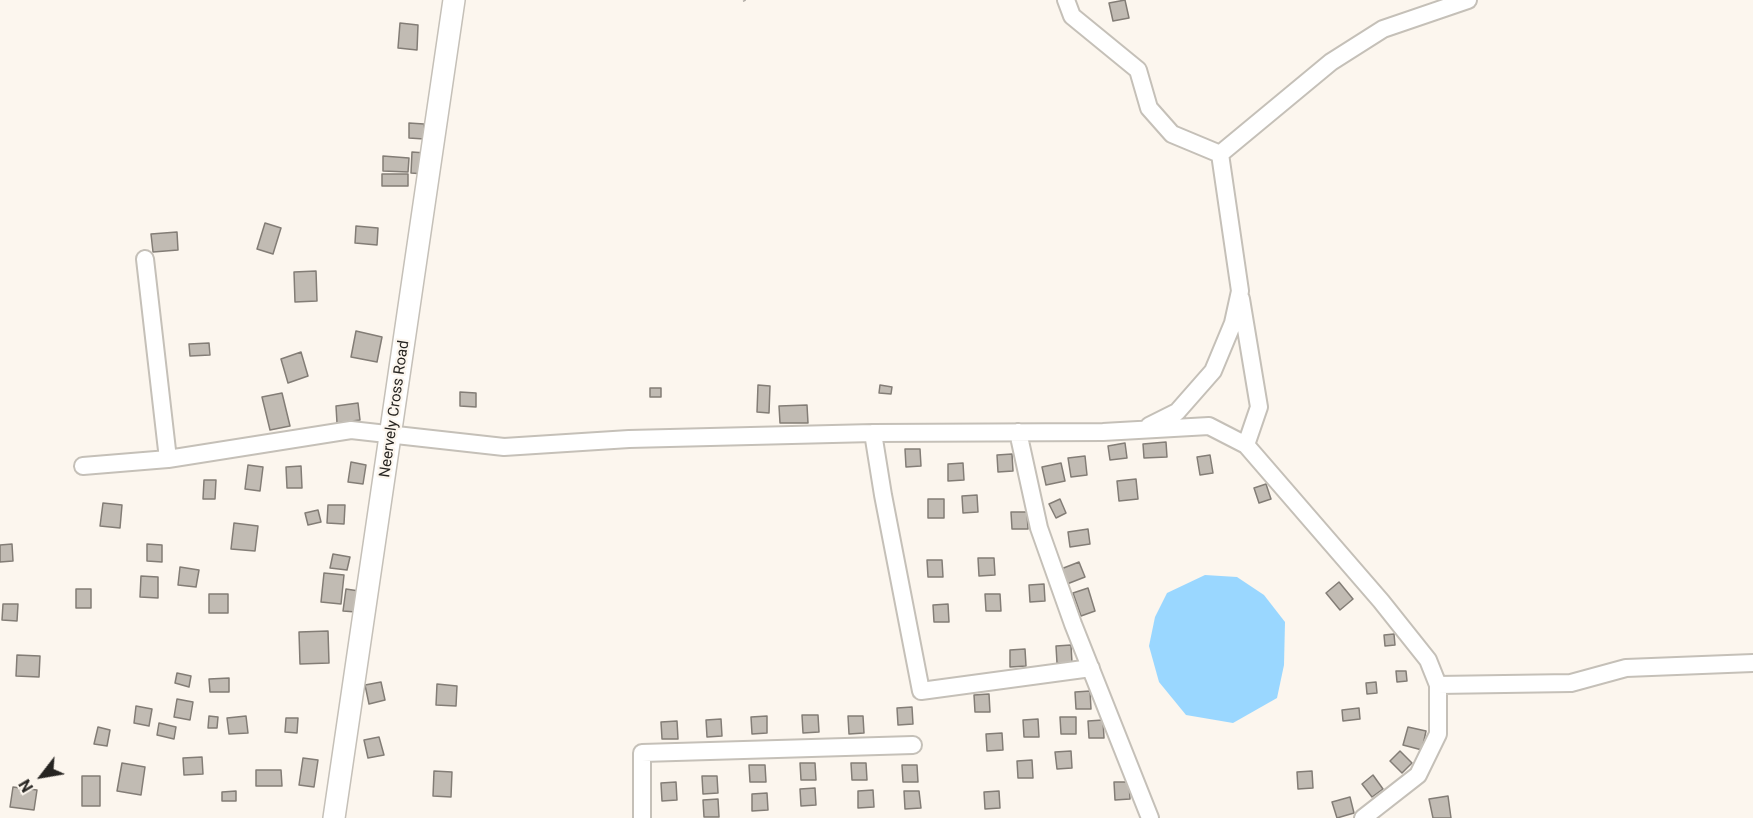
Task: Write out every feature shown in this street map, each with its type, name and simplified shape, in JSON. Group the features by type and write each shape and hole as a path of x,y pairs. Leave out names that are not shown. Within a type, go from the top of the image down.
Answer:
{"street":[{"name":"Neervely Cross Road","path":"334,818 454,0"},
{"path":"1066,0 1072,16 1138,70 1149,108 1172,134 1220,154"},
{"path":"1220,154 1331,62 1383,29 1467,0"},
{"path":"1220,154 1259,407 1246,445"},
{"path":"145,259 168,459"},
{"path":"1143,429 1177,412 1214,371 1233,323 1240,291"},
{"path":"83,466 168,459 351,430 504,447 629,438 1018,432 1209,426 1246,445 1381,601 1428,660 1438,685 1438,734 1418,775 1363,818"},
{"path":"1018,432 1039,528 1150,818"},
{"path":"873,433 921,691 1091,668"},
{"path":"1438,685 1570,683 1626,668 1753,663"},
{"path":"642,818 642,753 913,745"}],"water":[{"path":"1205,575 1237,577 1264,595 1285,622 1284,665 1277,698 1233,723 1186,715 1159,682 1149,646 1155,617 1167,593"}],"building":[{"path":"1125,0 1129,18 1113,21 1109,3"},
{"path":"400,23 418,25 417,50 398,48"},
{"path":"409,123 424,124 424,139 409,138"},
{"path":"412,152 426,153 424,174 411,173"},
{"path":"383,156 409,158 408,172 383,171"},
{"path":"382,174 408,174 408,186 382,186"},
{"path":"265,223 281,228 273,254 257,249"},
{"path":"356,226 378,228 377,245 355,243"},
{"path":"177,232 178,250 153,252 151,234"},
{"path":"316,271 317,301 295,302 294,272"},
{"path":"356,331 382,337 377,362 351,357"},
{"path":"209,343 210,355 190,356 189,344"},
{"path":"301,352 308,376 288,383 281,359"},
{"path":"758,385 770,386 769,413 757,412"},
{"path":"880,385 892,387 891,394 879,393"},
{"path":"650,388 661,388 661,397 650,397"},
{"path":"460,392 476,393 476,407 460,406"},
{"path":"282,393 290,426 270,430 262,397"},
{"path":"358,403 360,420 337,423 336,406"},
{"path":"807,405 808,423 780,423 779,406"},
{"path":"1166,442 1167,457 1144,458 1143,444"},
{"path":"1125,443 1127,458 1110,460 1108,446"},
{"path":"905,449 920,449 921,466 906,467"},
{"path":"1012,454 1013,471 998,472 997,455"},
{"path":"1210,455 1213,473 1200,475 1197,457"},
{"path":"1085,456 1087,475 1071,477 1068,458"},
{"path":"351,462 366,465 363,484 348,482"},
{"path":"963,463 964,480 948,481 948,464"},
{"path":"1061,463 1065,481 1046,485 1042,467"},
{"path":"248,465 263,467 260,491 245,489"},
{"path":"301,466 302,488 287,488 286,467"},
{"path":"1136,479 1138,499 1119,501 1117,481"},
{"path":"204,480 216,480 215,499 203,499"},
{"path":"1266,484 1271,499 1259,503 1254,488"},
{"path":"977,495 978,512 963,513 962,496"},
{"path":"928,499 944,499 944,518 928,518"},
{"path":"1060,499 1066,513 1056,518 1049,504"},
{"path":"103,503 122,505 120,528 100,526"},
{"path":"328,505 345,505 344,524 327,523"},
{"path":"318,510 321,522 308,525 305,513"},
{"path":"1011,512 1027,512 1028,529 1012,529"},
{"path":"234,523 258,526 255,551 231,549"},
{"path":"1088,529 1090,544 1070,547 1068,532"},
{"path":"12,544 13,561 0,562 0,545"},
{"path":"147,544 162,545 162,562 147,561"},
{"path":"333,554 350,557 347,570 330,568"},
{"path":"978,558 994,558 995,575 979,576"},
{"path":"927,560 942,560 943,577 928,577"},
{"path":"1079,562 1085,577 1067,584 1061,569"},
{"path":"180,567 199,570 196,587 178,585"},
{"path":"324,573 344,575 341,604 321,602"},
{"path":"141,576 158,577 158,598 140,597"},
{"path":"1339,582 1353,599 1340,610 1326,593"},
{"path":"1044,584 1045,601 1030,602 1029,585"},
{"path":"1088,588 1095,611 1081,616 1073,593"},
{"path":"76,589 91,589 91,608 76,608"},
{"path":"346,589 359,591 356,612 343,611"},
{"path":"209,594 228,594 228,613 209,613"},
{"path":"985,594 1000,594 1001,611 986,611"},
{"path":"3,604 18,604 17,621 2,620"},
{"path":"948,604 949,622 934,622 933,605"},
{"path":"328,631 329,663 300,664 299,632"},
{"path":"1394,634 1395,645 1385,646 1384,635"},
{"path":"1071,645 1072,663 1057,663 1056,646"},
{"path":"1025,649 1026,666 1010,667 1010,650"},
{"path":"17,655 40,656 39,677 16,676"},
{"path":"1396,671 1406,671 1407,681 1397,682"},
{"path":"177,673 191,676 189,687 175,683"},
{"path":"229,678 229,692 210,692 209,679"},
{"path":"381,682 385,700 369,704 365,685"},
{"path":"1376,682 1377,693 1367,694 1366,683"},
{"path":"437,684 457,686 456,706 436,705"},
{"path":"1090,691 1091,709 1076,709 1075,692"},
{"path":"989,694 990,712 975,712 974,695"},
{"path":"177,699 193,702 190,720 174,717"},
{"path":"136,706 152,709 149,726 134,723"},
{"path":"912,707 913,724 898,725 897,708"},
{"path":"1359,708 1360,719 1343,721 1342,710"},
{"path":"802,715 818,715 819,732 803,733"},
{"path":"209,716 218,717 217,728 208,728"},
{"path":"246,716 248,733 229,734 227,718"},
{"path":"767,716 767,733 752,734 751,717"},
{"path":"848,716 863,716 864,733 849,734"},
{"path":"1060,717 1076,717 1076,734 1061,734"},
{"path":"286,718 298,718 297,733 285,732"},
{"path":"721,719 722,736 707,737 706,720"},
{"path":"1038,719 1039,737 1024,737 1023,720"},
{"path":"1103,720 1104,738 1089,738 1088,721"},
{"path":"677,721 678,739 662,739 661,722"},
{"path":"159,723 176,727 174,739 157,735"},
{"path":"98,727 110,730 107,746 94,744"},
{"path":"1408,727 1426,731 1422,750 1403,745"},
{"path":"1002,733 1003,750 987,751 986,734"},
{"path":"379,737 384,755 368,758 364,740"},
{"path":"1071,751 1072,768 1057,769 1055,752"},
{"path":"1400,751 1412,763 1402,773 1390,761"},
{"path":"202,757 203,774 184,775 183,758"},
{"path":"303,758 318,760 314,787 299,785"},
{"path":"1032,760 1033,778 1018,778 1017,761"},
{"path":"122,763 145,767 141,795 117,791"},
{"path":"800,763 815,763 816,780 801,780"},
{"path":"851,763 866,763 867,780 852,780"},
{"path":"749,765 765,765 766,782 750,782"},
{"path":"902,765 917,765 918,782 903,782"},
{"path":"256,770 281,770 282,786 256,786"},
{"path":"434,771 452,772 451,797 433,796"},
{"path":"1312,771 1313,788 1298,789 1297,772"},
{"path":"1373,775 1383,789 1372,797 1362,784"},
{"path":"82,776 100,776 100,806 82,806"},
{"path":"702,776 717,776 718,793 703,794"},
{"path":"676,782 677,800 662,801 661,783"},
{"path":"1114,782 1129,782 1130,799 1115,800"},
{"path":"13,787 37,790 34,810 10,807"},
{"path":"815,788 816,805 801,806 800,789"},
{"path":"873,790 874,807 858,808 858,791"},
{"path":"236,791 236,801 222,801 222,792"},
{"path":"904,791 919,791 921,808 905,809"},
{"path":"999,791 1000,808 985,809 984,792"},
{"path":"767,793 768,810 752,811 752,794"},
{"path":"1448,796 1451,818 1433,818 1429,799"},
{"path":"1350,797 1354,813 1337,818 1332,802"},
{"path":"718,799 719,817 704,817 703,800"}]}
